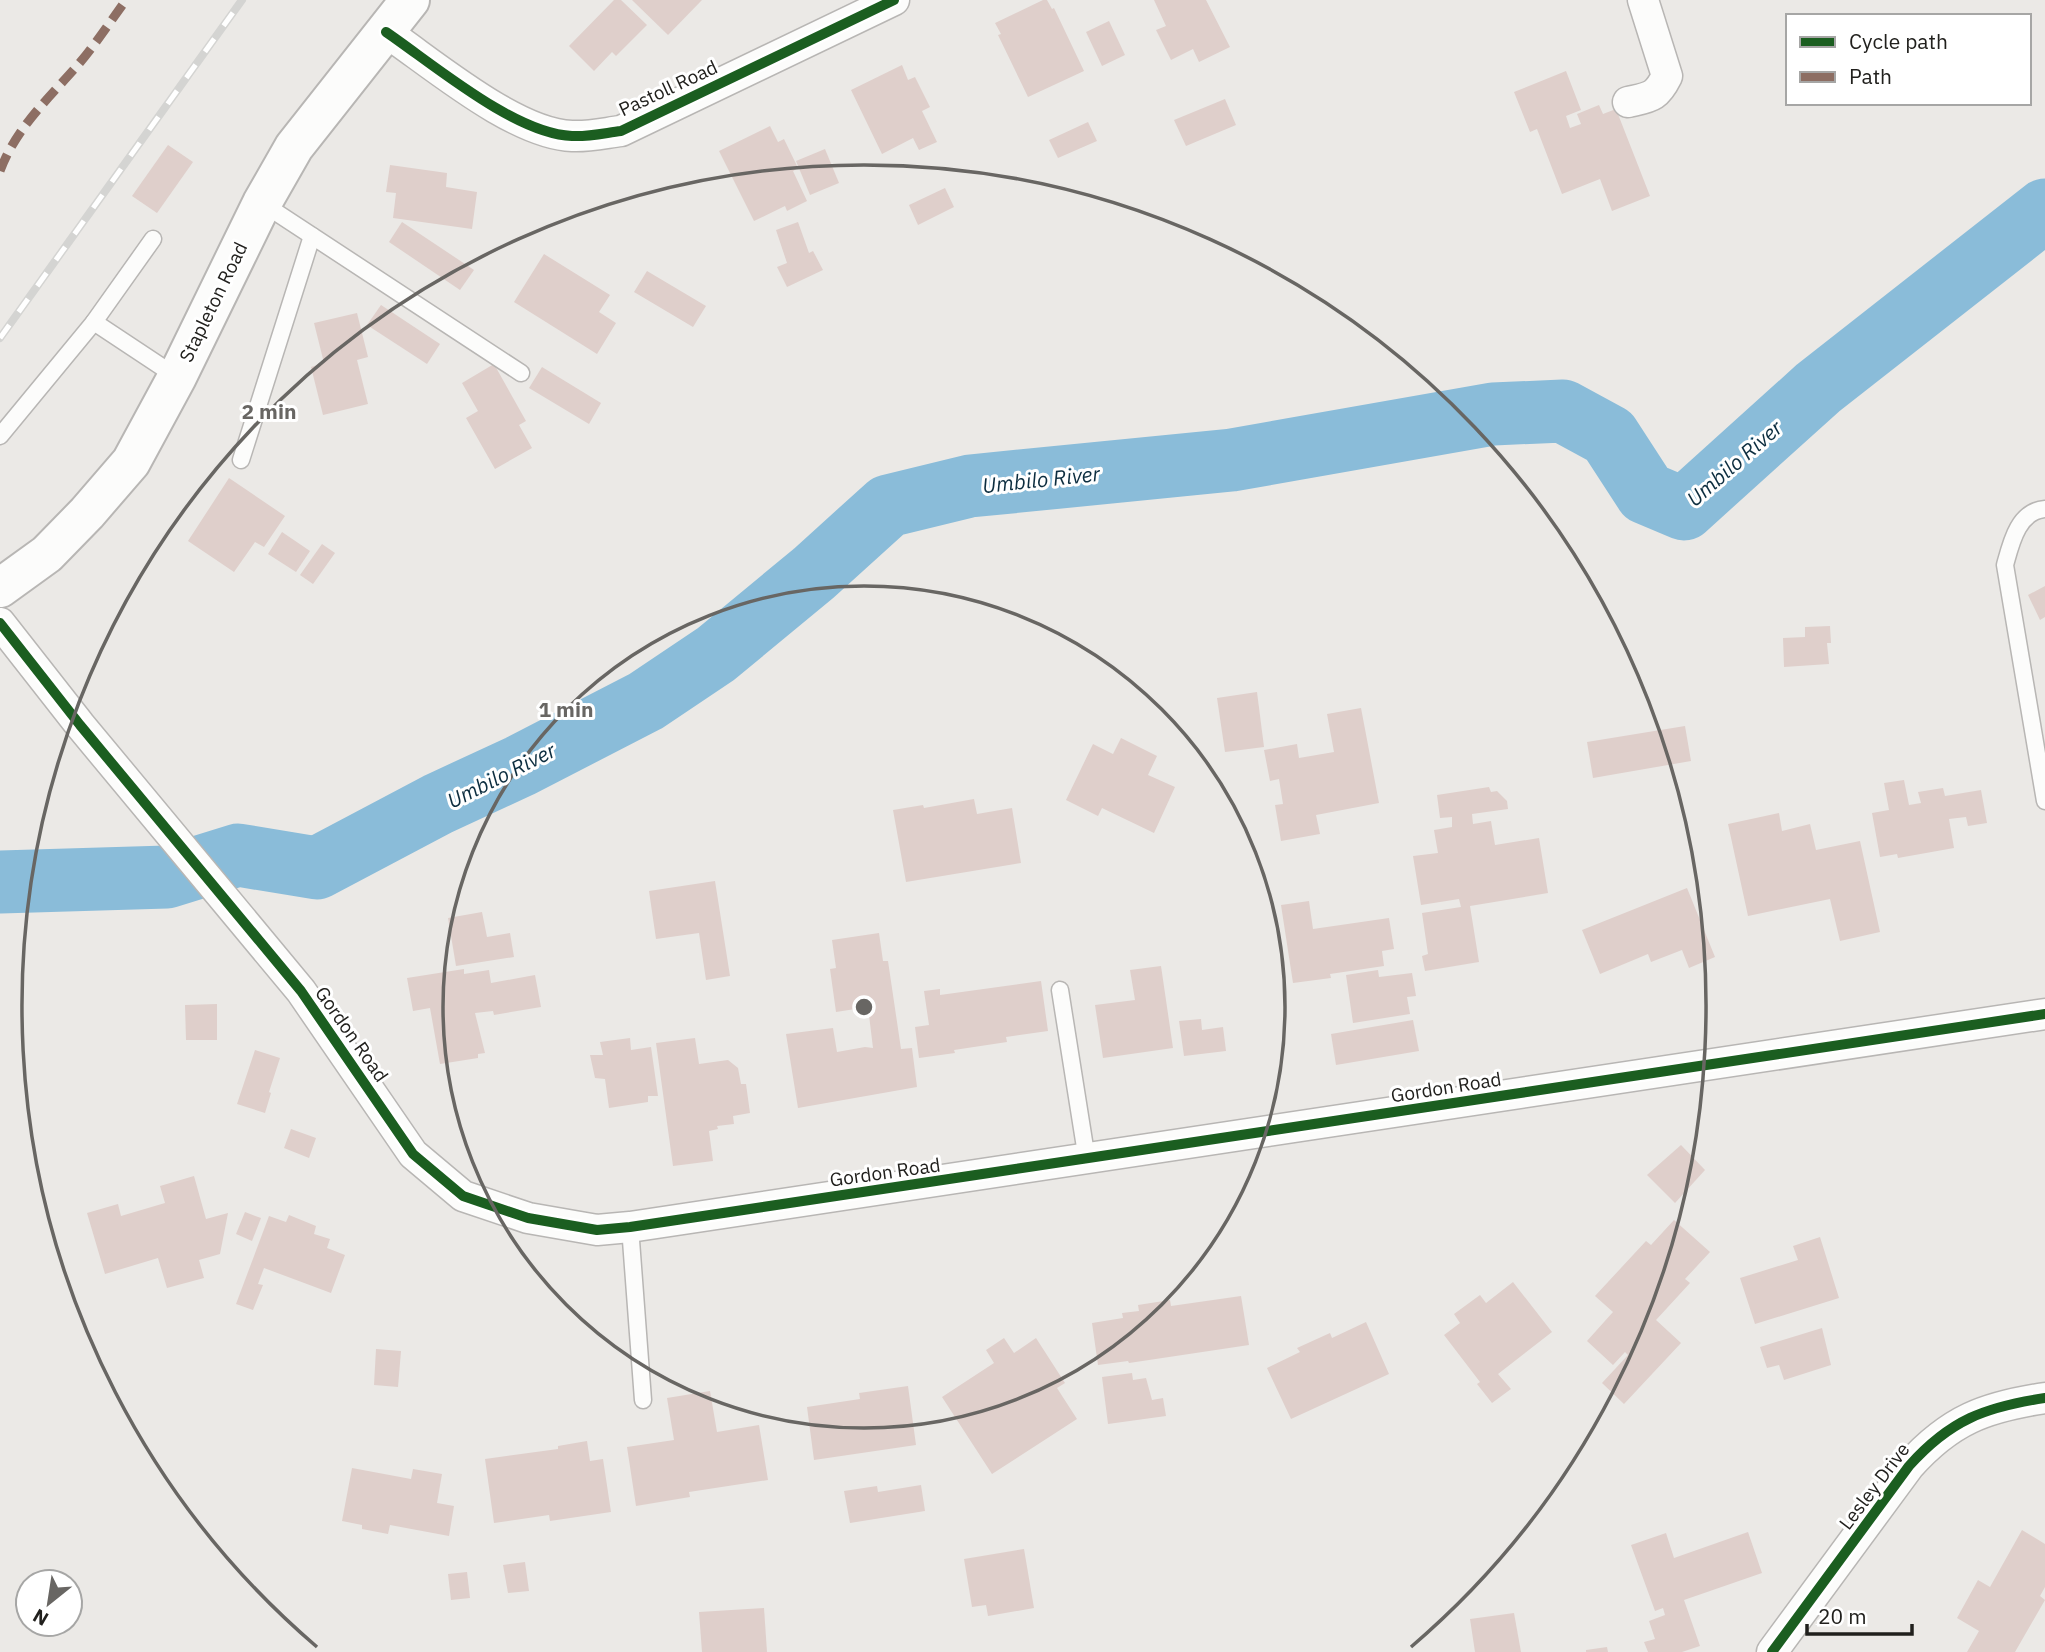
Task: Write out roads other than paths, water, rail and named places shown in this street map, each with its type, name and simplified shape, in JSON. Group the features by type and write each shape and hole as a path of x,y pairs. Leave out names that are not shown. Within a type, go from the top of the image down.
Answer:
{"main road":[{"name":"Stapleton Road","path":"0,589 47,554 131,462 177,377 262,203 294,147 410,0"}],"street":[{"name":"Pastoll Road","path":"386,32 493,106 532,127 572,136 621,131 894,0"},
{"path":"1628,102 1652,97 1667,76 1643,0"},
{"name":"Gordon Road","path":"0,623 80,725 301,991 413,1154 463,1196 528,1218 597,1230 630,1227 2045,1014"},
{"name":"Lesley Drive","path":"1772,1652 1909,1466 1930,1443 1972,1416 2004,1404 2045,1398"}],"lane":[{"path":"262,203 521,373"},
{"path":"241,460 312,236"},
{"path":"0,436 94,322 153,239"},
{"path":"94,322 177,377"},
{"path":"2045,509 2037,509 2024,519 2012,541 2005,565 2045,801"},
{"path":"1060,990 1087,1160"},
{"path":"630,1227 643,1400"}],"waterway":[{"name":"Umbilo River","path":"0,882 167,877 238,855 317,868 438,804 520,766 646,701 716,654 814,573 888,506 970,486 1232,460 1493,414 1563,411 1609,436 1646,493 1684,509 1818,388 2045,210"}],"railway":[{"path":"0,338 242,0"}]}
